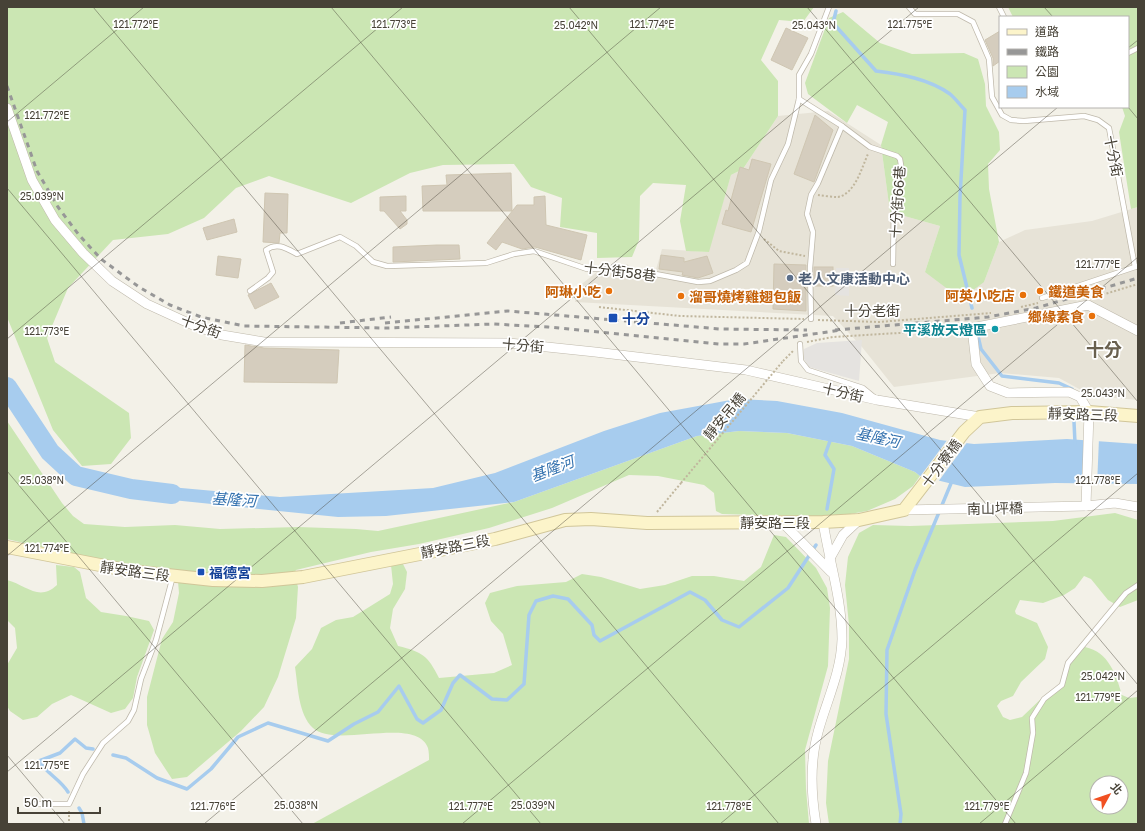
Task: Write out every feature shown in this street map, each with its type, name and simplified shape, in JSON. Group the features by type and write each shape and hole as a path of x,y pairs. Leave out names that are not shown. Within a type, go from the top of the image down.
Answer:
{"main road":[{"name":"靜安路三段","path":"980,417 1012,413 1089,412 1138,416"},
{"name":"十分寮橋","path":"904,510 964,432 980,417"},
{"name":"靜安路三段","path":"7,547 108,567 173,576 213,580 262,581 303,577 495,539 565,520 591,519 647,523 823,522 859,520 904,510"}],"street":[{"name":"十分街","path":"7,108 32,180 55,220 83,254 112,281 148,304 195,326 222,335 264,342 509,343 746,370 877,400 980,417"},
{"path":"1086,506 1089,412 1080,397 1069,392 1008,393 990,386 976,364 972,328 1088,304 1138,331"},
{"name":"南山坪橋","path":"904,510 1086,506 1115,503 1138,507"},
{"path":"829,560 843,535 859,520"},
{"path":"782,522 821,560 832,573"},
{"path":"816,824 813,760 818,735 836,680 842,639 838,602 823,522"}],"lane":[{"name":"十分街58巷","path":"250,291 268,278 273,272 266,250 272,245 280,246 297,254 340,237 356,246 373,262 386,266 486,263 514,254 534,251 587,269 623,270 698,282 710,280 736,270 747,263 759,231 771,180 788,144 799,99 799,75 811,54 829,7"},
{"name":"十分街","path":"909,7 915,14 958,14 973,22 989,59 992,97 1002,115 1011,120 1024,121 1084,116 1098,120 1109,128 1136,266"},
{"path":"999,7 1004,16"},
{"path":"1129,52 1138,48"},
{"name":"十分街66巷","path":"799,99 842,126 870,147 897,156 900,159 901,165 894,203 893,264"},
{"path":"811,319 810,256 813,232 807,214 811,195 818,183 842,126"},
{"path":"1043,300 1136,266"},
{"path":"800,344 801,361 808,370 863,388 877,400"},
{"path":"36,804 69,804 83,774 103,743 128,721 134,710 141,679 156,640 173,576"},
{"path":"1005,824 1026,773 1033,733 1032,718 1044,699 1062,685 1068,663 1126,593 1138,584"}],"path":[{"path":"811,195 839,197 849,190 859,175 870,147"},
{"path":"759,231 768,243 779,251 810,256"},
{"path":"1088,304 1091,297 1138,284"},
{"path":"1015,308 1043,300"},
{"name":"十分老街","path":"599,307 680,316 879,322 997,312"},
{"name":"十分老街","path":"800,344 833,338 972,328"},
{"name":"靜安吊橋","path":"647,523 783,361 800,344"},
{"path":"69,804 70,824"}],"shaded area":[{"path":"828,111 881,145 890,212 940,226 925,272 984,282 999,242 1025,230 1092,221 1138,207 1138,400 1092,396 1059,378 1000,373 894,387 862,347 833,316 575,302 578,287 603,267 627,264 639,274 655,273 662,249 708,252 731,175 743,169 778,116"},
{"path":"836,268 849,268 849,296 835,295"},
{"path":"862,340 859,381 809,367 804,359 804,349 817,343"}],"green space":[{"path":"7,7 814,7 803,22 779,20 761,60 778,81 778,116 743,169 731,175 709,252 686,251 680,221 686,185 653,183 640,196 639,240 632,257 597,258 597,233 560,227 562,198 531,187 514,164 443,165 410,173 351,203 269,176 236,188 204,218 168,234 113,240 68,288 47,338 55,362 129,413 131,438 111,464 82,466 53,430 7,317"},
{"path":"1008,7 1138,7 1138,207 1131,209 1119,132 1125,116 1122,108 1129,108 1129,16 1012,16"},
{"path":"843,12 880,43 912,54 964,53 978,59 985,84 986,106 999,132 1000,150 988,164 989,189 999,242 984,282 961,299 925,272 940,226 890,212 881,145 888,122 857,105 847,123 808,94 805,83 829,18"},
{"path":"7,421 62,503 73,516 84,524 125,527 175,525 220,529 298,527 378,531 514,502 697,436 739,431 787,433 852,446 915,472 920,476 913,486 895,499 867,511 833,517 722,514 716,511 714,493 704,485 658,476 629,475 552,508 489,528 419,544 371,552 296,570 294,573 298,587 296,618 278,677 264,707 241,731 187,777 172,779 155,753 147,725 147,697 162,639 173,622 179,593 177,570 91,558 7,539"},
{"path":"1115,513 1138,520 1138,600 1120,607 1108,600 1091,579 1084,576 1075,588 1064,595 1043,603 1020,600 1015,611 1016,614 1037,623 1048,647 1045,659 1021,682 1013,696 1001,701 997,706 1003,717 1010,720 1022,717 1044,696 1064,682 1070,664 1085,647 1100,654 1106,659 1114,672 1122,695 1129,698 1138,697 1138,824 829,824 826,803 828,761 849,659 849,625 845,585 848,557 859,533 873,525 910,526 1053,521"},
{"path":"774,535 786,537 816,568 827,588 830,608 828,666 805,750 809,824 312,824 429,760 428,748 421,739 408,734 324,734 313,728 308,722 304,715 300,699 295,667 312,649 321,628 336,620 353,617 390,594 393,584 391,565 403,564 407,572 405,589 393,609 390,628 398,646 413,650 424,656 439,678 494,673 512,665 503,634 491,621 485,603 490,593 517,586 566,582 582,574 601,577 640,589 665,585 692,576 714,576 744,581 761,567"},
{"path":"56,565 74,567 80,572 86,598 101,612 149,621 154,630 137,677 133,698 125,709 111,713 71,695 52,704 37,717 23,720 10,711 7,706 7,665 17,648 15,628 7,620 7,580 32,591 44,592 57,585"}],"water":[{"path":"736,399 777,401 842,413 940,440 974,444 1067,439 1138,444 1138,484 1055,483 965,487 920,476 915,472 852,446 787,433 739,431 697,436 514,502 386,516 338,517 143,497 148,485 280,497 433,488 495,473 604,431 660,413"}],"pier":[{"path":"1084,438 1099,438 1097,486 1083,485"},
{"path":"948,439 968,441 938,482 919,478"}],"building":[{"path":"786,28 808,38 792,70 771,60"},
{"path":"999,32 999,62 993,66 993,58 985,40"},
{"path":"815,115 833,130 814,182 794,174"},
{"path":"752,159 771,164 751,232 722,224 726,210 728,211 740,167 749,170"},
{"path":"511,173 512,211 423,211 422,186 447,185 446,175"},
{"path":"265,193 288,194 287,233 280,233 279,243 263,242"},
{"path":"406,196 406,211 400,211 407,220 407,224 400,229 384,211 380,211 380,197"},
{"path":"545,196 546,225 587,235 581,260 535,247 522,249 502,242 496,250 487,243 517,205 534,205 534,197"},
{"path":"234,219 237,232 207,240 203,228"},
{"path":"459,245 460,259 393,262 393,247"},
{"path":"661,255 684,258 684,262 707,256 713,273 698,278 682,275 683,272 659,269"},
{"path":"218,256 241,259 238,278 216,275"},
{"name":"老人文康活動中心","path":"774,264 806,265 806,311 773,309"},
{"path":"814,267 833,267 833,286 814,286"},
{"path":"271,283 279,297 255,309 248,295"},
{"path":"245,345 264,348 339,350 337,383 244,382"}],"waterway":[{"path":"836,11 833,23 876,71 905,76 933,84 954,97 965,110 960,197 959,255 972,308"},
{"path":"978,336 981,349 1002,376 1059,383 1072,389"},
{"name":"基隆河","path":"7,387 50,452 76,476 131,489 172,494"},
{"path":"1074,422 1075,443"},
{"path":"827,509 834,469 825,455 831,438"},
{"path":"900,824 901,814 886,714 887,650 915,570 952,481"},
{"path":"113,755 126,758 157,778 187,789 211,769 238,737 268,723 328,741 354,724 378,712 399,686 417,719 423,723 441,710 453,683 460,675 492,699 507,700 524,684 529,615 536,601 553,596 568,599 592,625 594,635 600,641 690,592 705,600 722,620 739,627 788,588 816,545"},
{"path":"68,792 65,787 46,770 39,761 60,753 75,739 86,748 93,749"},
{"path":"79,808 82,813 84,824"}],"railway":[{"path":"7,86 37,171 58,207 79,235 101,259 139,287 170,305 201,317 244,326 387,328 493,324 548,327 719,344 744,344 841,330"},
{"path":"835,330 988,317 1036,308 1138,278"},
{"path":"385,323 508,311 720,329 807,330"},
{"path":"340,323 391,317"}],"place":[{"name":"老人文康活動中心","path":"790,278"},
{"name":"阿琳小吃","path":"609,291"},
{"name":"鐵道美食","path":"1040,291"},
{"name":"阿英小吃店","path":"1023,295"},
{"name":"溜哥燒烤雞翅包飯","path":"681,296"},
{"name":"鄉緣素食","path":"1092,316"},
{"name":"十分","path":"613,318"},
{"name":"平溪放天燈區","path":"995,329"},
{"name":"福德宮","path":"201,572"}],"district":[{"name":"十分","path":"1104,349"}]}
